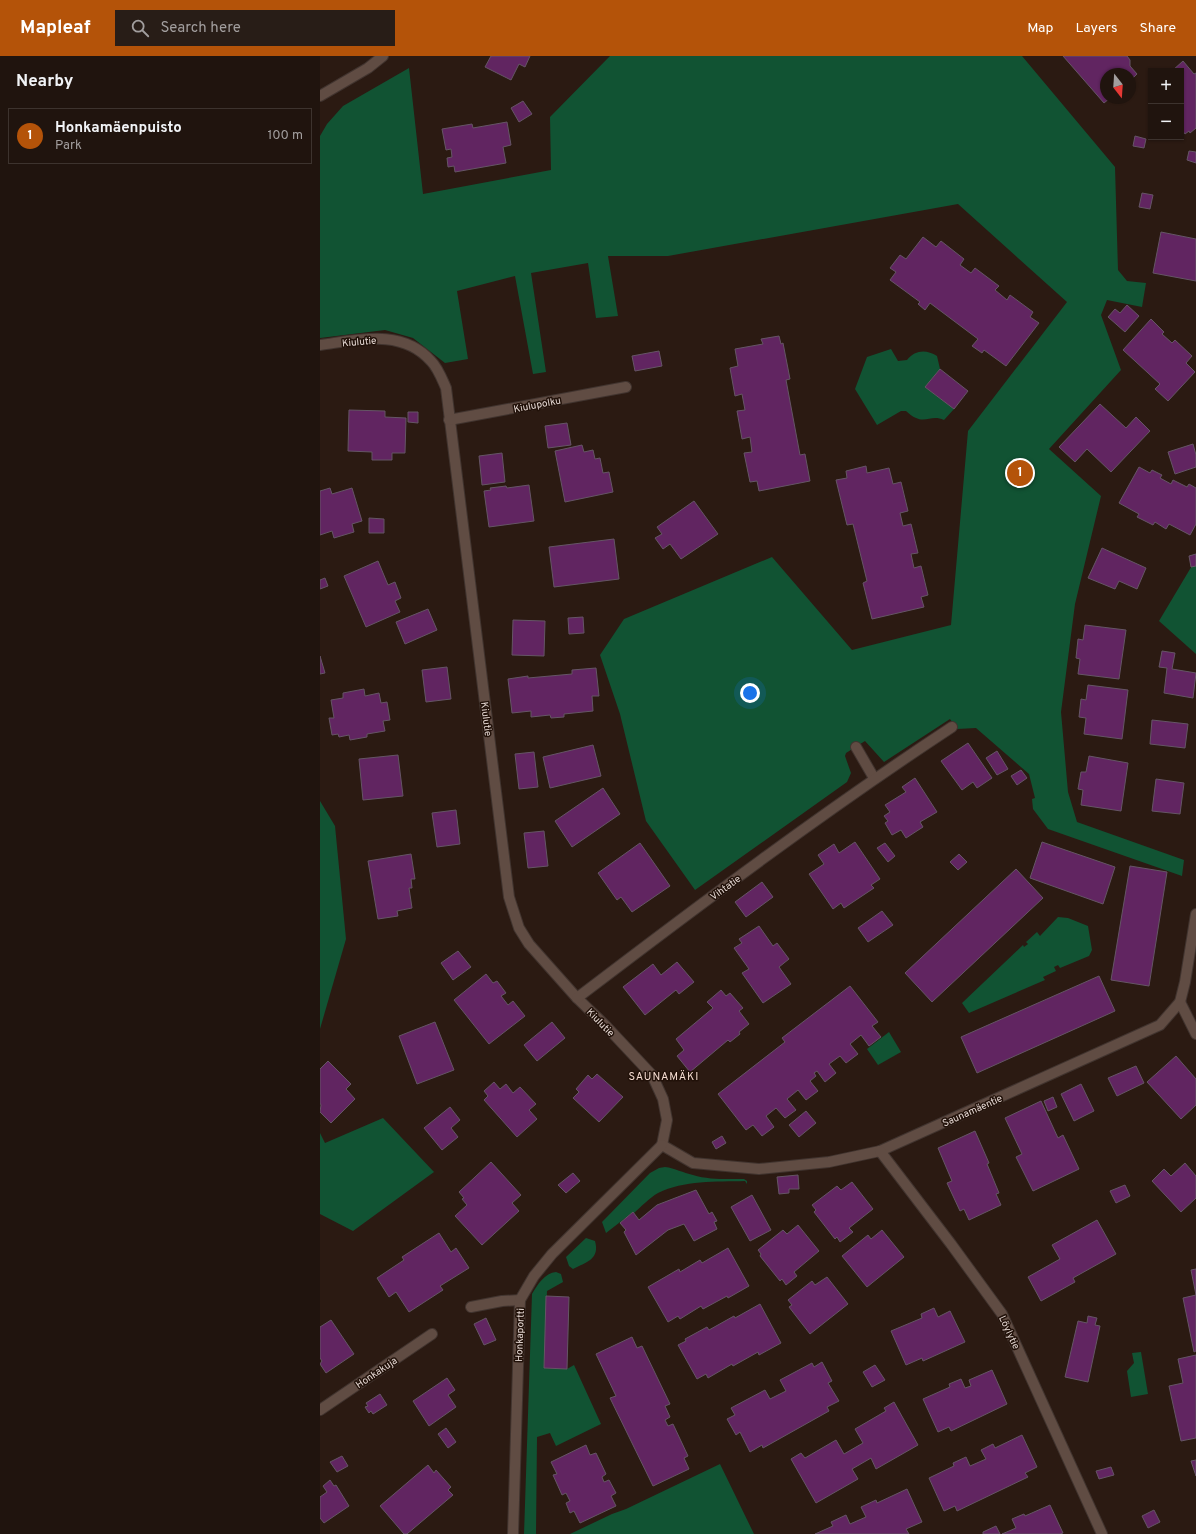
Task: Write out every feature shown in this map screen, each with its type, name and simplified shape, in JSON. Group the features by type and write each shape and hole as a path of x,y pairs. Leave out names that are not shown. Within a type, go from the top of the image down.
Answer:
{"street":[{"path":"320,96 368,68 383,56"},
{"name":"Kiulutie","path":"320,345 374,338 397,340 414,347 432,361 446,388 509,897 519,928 529,944 577,998 606,1026 652,1075 663,1099 667,1120 662,1145"},
{"name":"Kiulupolku","path":"449,420 626,387"},
{"name":"Vihtatie","path":"577,998 682,918 874,778 952,727"},
{"path":"856,747 874,778"},
{"name":"Saunamäentie","path":"662,1145 692,1163 759,1168 829,1162 880,1151 1160,1025 1180,1002 1186,982 1196,914"},
{"path":"1180,1002 1196,1034"},
{"name":"Honkaportti","path":"512,1534 520,1300 534,1276 552,1254 662,1145"},
{"name":"Löylytie","path":"880,1151 948,1239 1002,1314 1102,1534"},
{"path":"471,1307 502,1301 520,1300"},
{"name":"Honkakuja","path":"320,1410 432,1334"}],"green space":[{"path":"610,56 1022,56 1115,167 1118,270 1127,281 1146,283 1142,307 1107,300 1101,315 1121,370 1049,449 1101,496 1075,604 1061,712 1068,792 1077,822 1184,860 1182,876 1048,829 1033,809 1032,799 1035,798 1029,774 976,728 957,729 950,719 884,762 865,741 846,753 845,756 851,773 847,782 695,890 646,821 620,714 600,655 624,619 772,557 852,650 951,625 968,431 1067,302 958,204 668,256 608,256 618,316 596,318 588,263 531,273 546,372 533,374 515,276 457,291 468,359 445,363 413,338 385,330 320,338 320,136 327,124 343,106 409,68 423,194 551,170 550,117"},
{"path":"891,349 898,361 907,360 917,352 929,352 937,356 940,369 925,387 954,409 944,420 939,418 917,419 906,411 901,411 877,425 855,389 867,357"},
{"path":"1196,559 1196,654 1159,621"},
{"path":"320,801 335,826 346,939 320,1029"},
{"path":"1058,917 1068,918 1088,926 1092,950 1089,956 1060,968 1058,965 1054,967 1056,971 1043,977 1045,980 969,1013 962,1003 1023,945 1024,947 1028,944 1026,942 1037,932 1040,936"},
{"path":"889,1032 901,1052 878,1065 867,1049"},
{"path":"383,1118 434,1172 353,1231 320,1214 320,1133 325,1143"},
{"path":"665,1167 705,1178 744,1179 747,1181 747,1184 745,1181 712,1182 689,1184 668,1189 655,1195 634,1213 633,1212 606,1233 602,1222 650,1173 659,1168"},
{"path":"586,1238 595,1241 596,1252 587,1262 573,1269 569,1266 566,1257"},
{"path":"556,1272 561,1274 563,1282 547,1291 544,1368 567,1369 574,1365 601,1424 556,1446 550,1433 537,1437 536,1534 524,1534 532,1294 545,1277"},
{"path":"1141,1352 1148,1394 1131,1397 1127,1371 1134,1363 1132,1353"},
{"path":"720,1464 754,1534 570,1534 626,1509"}],"building":[{"path":"491,56 530,56 525,67 519,64 511,80 485,67"},
{"path":"1063,56 1127,56 1130,60 1130,66 1132,68 1100,68 1100,98"},
{"path":"1183,61 1194,74 1196,73 1196,128 1190,133 1189,131 1185,134 1184,68 1175,68"},
{"path":"523,101 532,114 519,122 511,108"},
{"path":"507,122 511,145 503,147 506,163 455,172 454,166 448,167 447,158 452,157 451,149 446,150 442,129 472,124 473,128"},
{"path":"1135,136 1146,139 1144,148 1133,146"},
{"path":"1189,151 1196,152 1196,163 1187,160"},
{"path":"1142,193 1153,195 1150,209 1139,207"},
{"path":"1161,232 1196,239 1196,281 1153,273"},
{"path":"923,237 936,247 941,241 964,259 960,265 971,273 975,268 999,286 995,290 1007,300 1010,295 1033,312 1030,317 1039,323 1006,366 984,350 982,353 972,346 978,339 930,303 925,310 918,304 920,302 890,280 896,272 890,268 900,255 906,259"},
{"path":"1127,305 1139,316 1125,332 1108,317 1115,309 1120,313"},
{"path":"1151,319 1164,332 1162,334 1172,343 1175,340 1192,356 1186,363 1195,372 1168,401 1155,389 1160,384 1123,350"},
{"path":"779,336 781,344 783,343 790,379 786,380 800,455 805,454 810,481 759,491 757,481 750,482 744,453 752,452 750,437 742,439 737,411 745,410 742,394 735,396 730,368 738,366 735,349 763,344 761,339"},
{"path":"659,351 662,366 635,371 632,356"},
{"path":"940,369 968,391 954,409 925,387"},
{"path":"1100,404 1126,428 1136,417 1150,431 1111,472 1087,449 1075,462 1059,447"},
{"path":"349,410 385,411 385,417 406,418 405,453 392,453 392,460 372,460 372,452 348,451"},
{"path":"408,412 418,412 418,423 408,422"},
{"path":"567,423 571,445 548,448 545,426"},
{"path":"1193,444 1196,455 1196,467 1175,474 1168,452"},
{"path":"582,445 584,452 593,450 595,459 600,458 603,473 609,472 613,492 565,502 555,451"},
{"path":"502,453 505,482 482,485 479,456"},
{"path":"866,466 867,473 889,468 893,484 901,482 908,511 900,513 903,526 911,524 918,553 911,554 914,568 921,566 928,595 921,597 924,607 872,619 863,583 867,581 853,524 847,525 836,480 847,478 846,471"},
{"path":"1139,467 1150,473 1152,470 1162,475 1160,478 1171,484 1173,480 1187,487 1189,484 1196,488 1196,524 1190,535 1169,524 1166,529 1155,522 1153,525 1137,517 1139,514 1119,503"},
{"path":"529,485 534,521 489,527 484,491 491,490 490,488 506,486 507,488"},
{"path":"330,488 332,494 352,488 362,521 352,524 354,532 334,538 332,531 320,535 320,491"},
{"path":"694,501 718,534 681,559 670,544 663,549 655,538 662,534 657,527"},
{"path":"369,518 384,519 384,533 369,533"},
{"path":"614,539 619,579 554,587 549,547"},
{"path":"1102,548 1146,568 1137,589 1119,581 1115,589 1088,578"},
{"path":"1196,554 1196,566 1191,567 1189,556"},
{"path":"378,561 388,585 395,582 401,598 395,601 400,612 366,627 344,576"},
{"path":"325,578 328,586 320,589 320,580"},
{"path":"428,609 437,630 405,644 396,622"},
{"path":"583,617 584,633 569,634 568,618"},
{"path":"513,620 545,621 544,656 512,655"},
{"path":"1085,625 1126,630 1119,679 1078,674 1080,659 1076,658 1078,639 1083,640"},
{"path":"1162,651 1175,653 1172,669 1196,673 1193,698 1164,693 1167,668 1159,667"},
{"path":"320,656 325,673 320,674"},
{"path":"447,667 451,699 426,702 422,670"},
{"path":"596,668 599,696 592,696 593,711 564,714 564,717 551,718 550,715 531,717 531,711 512,713 508,679 528,676 528,678 572,674 572,670"},
{"path":"1088,685 1128,690 1122,739 1084,734 1086,718 1079,717 1081,699 1086,700"},
{"path":"364,689 365,696 379,693 381,703 387,702 390,720 383,721 385,731 367,734 367,737 350,740 349,735 339,737 338,734 332,735 329,718 334,718 331,700 343,698 343,693"},
{"path":"1152,720 1188,724 1185,748 1150,744"},
{"path":"968,743 992,778 977,788 973,782 962,790 941,761"},
{"path":"593,745 601,776 550,788 543,757"},
{"path":"997,751 1008,769 997,775 986,758"},
{"path":"534,752 538,787 519,789 515,754"},
{"path":"398,755 403,796 363,800 359,759"},
{"path":"1089,756 1128,763 1121,811 1081,805 1083,790 1078,789 1081,772 1086,772"},
{"path":"1021,770 1027,778 1017,785 1011,776"},
{"path":"915,778 937,812 920,822 923,827 906,838 901,830 892,835 885,823 888,821 884,816 890,812 885,805 906,792 902,787"},
{"path":"1156,779 1184,783 1180,814 1152,811"},
{"path":"603,788 620,814 572,847 555,821"},
{"path":"456,810 460,844 437,847 432,813"},
{"path":"544,831 548,866 528,868 524,833"},
{"path":"855,842 880,879 871,885 874,888 844,908 841,903 833,909 809,874 824,864 818,855 834,844 839,853"},
{"path":"1042,842 1115,867 1103,904 1030,878"},
{"path":"640,843 670,886 632,912 621,897 617,900 598,873"},
{"path":"885,843 895,856 888,862 877,848"},
{"path":"411,854 415,879 411,879 412,888 409,888 412,908 397,911 398,916 378,919 368,861"},
{"path":"959,854 967,862 958,870 950,862"},
{"path":"1130,866 1167,872 1149,986 1111,980"},
{"path":"1016,869 1043,898 932,1002 905,973"},
{"path":"762,882 773,897 746,917 735,902"},
{"path":"882,911 893,925 868,942 858,928"},
{"path":"759,926 773,946 777,943 789,959 779,967 791,984 763,1003 742,973 749,969 734,948 742,943 739,939"},
{"path":"458,951 471,967 453,980 441,963"},
{"path":"677,962 694,982 679,994 676,990 645,1015 623,987 653,964 661,975"},
{"path":"486,974 493,983 497,981 506,993 501,996 508,1005 513,1001 525,1016 489,1044 454,1000"},
{"path":"1099,976 1115,1011 977,1073 961,1037"},
{"path":"850,986 878,1022 872,1026 881,1037 869,1046 861,1035 850,1044 858,1054 846,1063 840,1056 829,1064 836,1073 825,1082 817,1071 814,1073 816,1076 810,1081 818,1091 806,1100 798,1090 787,1099 796,1110 785,1118 776,1108 766,1116 774,1127 762,1136 753,1125 746,1130 718,1094 785,1042 782,1038"},
{"path":"721,990 726,996 730,993 743,1008 739,1011 749,1024 739,1032 740,1034 730,1042 728,1040 690,1072 677,1056 684,1050 676,1039 713,1008 707,1002"},
{"path":"435,1022 454,1070 417,1084 399,1036"},
{"path":"552,1022 565,1038 537,1061 524,1045"},
{"path":"1176,1056 1196,1079 1196,1105 1181,1119 1147,1082"},
{"path":"328,1061 351,1084 346,1089 355,1099 331,1123 320,1112 320,1069"},
{"path":"1136,1066 1144,1083 1117,1096 1108,1078"},
{"path":"597,1074 623,1097 599,1122 573,1098 579,1092 576,1089 588,1075 592,1079"},
{"path":"494,1082 500,1089 506,1084 513,1093 520,1087 536,1104 529,1110 537,1119 517,1137 484,1100 488,1096 484,1091"},
{"path":"1081,1084 1094,1111 1074,1121 1061,1094"},
{"path":"1053,1097 1057,1107 1048,1111 1044,1101"},
{"path":"1041,1101 1058,1138 1063,1135 1079,1169 1033,1191 1016,1157 1022,1154 1005,1118"},
{"path":"450,1107 460,1120 451,1128 458,1137 442,1150 424,1128"},
{"path":"806,1111 816,1123 799,1137 789,1125"},
{"path":"975,1131 989,1163 987,1164 999,1193 996,1194 1001,1205 969,1220 964,1209 960,1211 947,1183 952,1181 938,1148"},
{"path":"722,1136 726,1143 716,1149 712,1142"},
{"path":"491,1162 521,1195 512,1203 519,1211 482,1245 455,1216 467,1205 459,1192"},
{"path":"1185,1163 1196,1176 1196,1198 1181,1212 1152,1181 1164,1169 1171,1176"},
{"path":"573,1173 580,1181 566,1193 558,1185"},
{"path":"798,1175 799,1189 789,1189 789,1193 779,1194 777,1177"},
{"path":"852,1182 873,1209 849,1228 853,1232 840,1242 837,1237 835,1239 814,1212 816,1210 812,1205 837,1186 841,1190"},
{"path":"1125,1185 1130,1196 1116,1203 1110,1191"},
{"path":"696,1190 709,1214 712,1212 717,1221 714,1222 717,1229 694,1241 684,1224 668,1230 636,1255 624,1232 626,1230 620,1223 633,1212 639,1220 657,1205"},
{"path":"752,1195 771,1230 750,1241 731,1207"},
{"path":"1097,1220 1116,1254 1073,1278 1075,1282 1041,1301 1028,1277 1060,1259 1052,1245"},
{"path":"798,1225 819,1251 794,1272 797,1276 786,1285 782,1279 780,1281 760,1256 761,1254 758,1250 783,1230 787,1234"},
{"path":"882,1230 904,1257 867,1287 842,1256 868,1235 871,1239"},
{"path":"439,1233 451,1252 456,1248 469,1268 440,1286 443,1290 409,1312 396,1292 389,1297 377,1278 404,1260 402,1257"},
{"path":"728,1248 749,1286 728,1298 727,1296 703,1309 701,1306 680,1319 678,1316 668,1322 648,1287 679,1269 680,1272 700,1260 702,1263"},
{"path":"1196,1269 1196,1295 1191,1270"},
{"path":"827,1277 848,1304 810,1334 789,1307 792,1305 788,1300 812,1281 815,1285"},
{"path":"1196,1295 1196,1351 1194,1352 1183,1298"},
{"path":"546,1296 569,1297 567,1369 544,1368"},
{"path":"760,1304 781,1343 759,1355 758,1352 733,1366 732,1364 708,1378 706,1374 697,1379 678,1345 686,1341 685,1339 707,1327 709,1330"},
{"path":"934,1308 938,1317 950,1311 965,1342 923,1361 922,1358 906,1365 891,1331 922,1318 921,1314"},
{"path":"1088,1316 1097,1318 1095,1325 1100,1326 1088,1382 1065,1377 1078,1321 1087,1323"},
{"path":"486,1318 496,1340 484,1345 474,1324"},
{"path":"331,1320 354,1354 326,1373 320,1364 322,1361 320,1358 320,1327"},
{"path":"632,1337 637,1348 642,1346 670,1404 665,1406 670,1417 665,1420 668,1426 673,1424 688,1456 684,1458 689,1469 653,1486 610,1398 616,1396 596,1354"},
{"path":"1196,1355 1196,1438 1181,1441 1169,1386 1183,1383 1178,1359"},
{"path":"822,1362 832,1381 828,1383 839,1401 827,1407 829,1411 763,1448 762,1445 750,1452 740,1432 736,1435 727,1419 735,1415 731,1408 765,1390 770,1399 786,1391 780,1380 812,1363 814,1367"},
{"path":"875,1365 885,1380 872,1387 863,1372"},
{"path":"992,1370 1007,1404 951,1431 949,1427 938,1432 923,1399 950,1387 949,1384 961,1379 965,1388 971,1386 969,1380"},
{"path":"447,1378 455,1390 448,1395 456,1407 429,1426 413,1401"},
{"path":"380,1394 387,1405 373,1414 371,1411 369,1413 365,1407 368,1406 366,1403"},
{"path":"894,1402 918,1445 876,1469 871,1458 852,1469 858,1479 816,1503 791,1459 801,1453 805,1458 836,1440 844,1454 863,1443 855,1429 886,1411 884,1408"},
{"path":"446,1428 456,1442 448,1448 438,1434"},
{"path":"1022,1435 1037,1467 1025,1473 1028,1477 957,1511 955,1506 944,1511 929,1478 954,1466 953,1463 966,1457 970,1466 986,1459 981,1450 993,1444 995,1448"},
{"path":"586,1445 590,1455 596,1453 606,1474 602,1477 604,1482 609,1480 616,1493 611,1496 616,1506 580,1523 574,1511 570,1513 566,1503 570,1501 566,1493 562,1495 553,1475 557,1474 551,1462"},
{"path":"342,1456 348,1466 337,1472 330,1462"},
{"path":"1196,1460 1196,1476 1191,1461"},
{"path":"428,1465 434,1473 436,1470 451,1487 448,1490 453,1495 407,1534 404,1534 380,1506"},
{"path":"1111,1467 1114,1475 1099,1479 1096,1471"},
{"path":"330,1480 334,1486 336,1485 349,1506 324,1523 320,1518 320,1497 327,1492 323,1486"},
{"path":"907,1489 922,1522 906,1529 909,1534 815,1534 833,1526 831,1522 846,1515 850,1524 866,1517 861,1507 876,1500 877,1503"},
{"path":"1050,1505 1063,1533 1002,1534 1016,1528 1012,1519 1024,1514 1025,1516"},
{"path":"1154,1510 1160,1522 1148,1528 1142,1516"},
{"path":"996,1526 1000,1534 983,1534 983,1532"}],"place":[{"name":"Honkamäenpuisto","path":"1020,473"}],"district":[{"name":"SAUNAMÄKI","path":"664,1076"}]}
